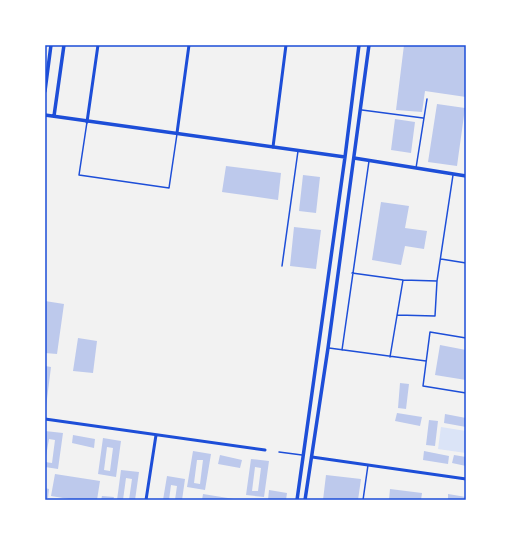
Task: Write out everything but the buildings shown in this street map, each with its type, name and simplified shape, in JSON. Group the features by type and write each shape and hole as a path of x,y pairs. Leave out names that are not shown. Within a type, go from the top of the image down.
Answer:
{"street":[{"path":"45,92 51,45"},
{"path":"54,116 64,45"},
{"path":"87,122 98,45"},
{"path":"177,134 189,45"},
{"path":"273,147 286,45"},
{"path":"298,500 359,45"},
{"path":"306,500 369,45"},
{"path":"45,115 345,157"},
{"path":"354,158 466,176"},
{"path":"318,347 328,348"},
{"path":"316,360 326,362"},
{"path":"45,419 265,450"},
{"path":"146,500 156,435"},
{"path":"312,457 466,479"}],"lane":[{"path":"416,168 427,99"},
{"path":"360,109 424,118"},
{"path":"87,122 79,175 169,188 177,134"},
{"path":"282,266 298,151"},
{"path":"342,350 368,161"},
{"path":"397,315 435,316 437,281 454,174"},
{"path":"441,259 466,263"},
{"path":"352,274 403,280 437,281"},
{"path":"390,356 403,280"},
{"path":"466,338 430,332 423,386 466,393"},
{"path":"328,348 426,361"},
{"path":"279,452 304,456"},
{"path":"363,500 368,465"}],"shaded area":[{"path":"441,427 466,431 466,453 438,449"}]}
